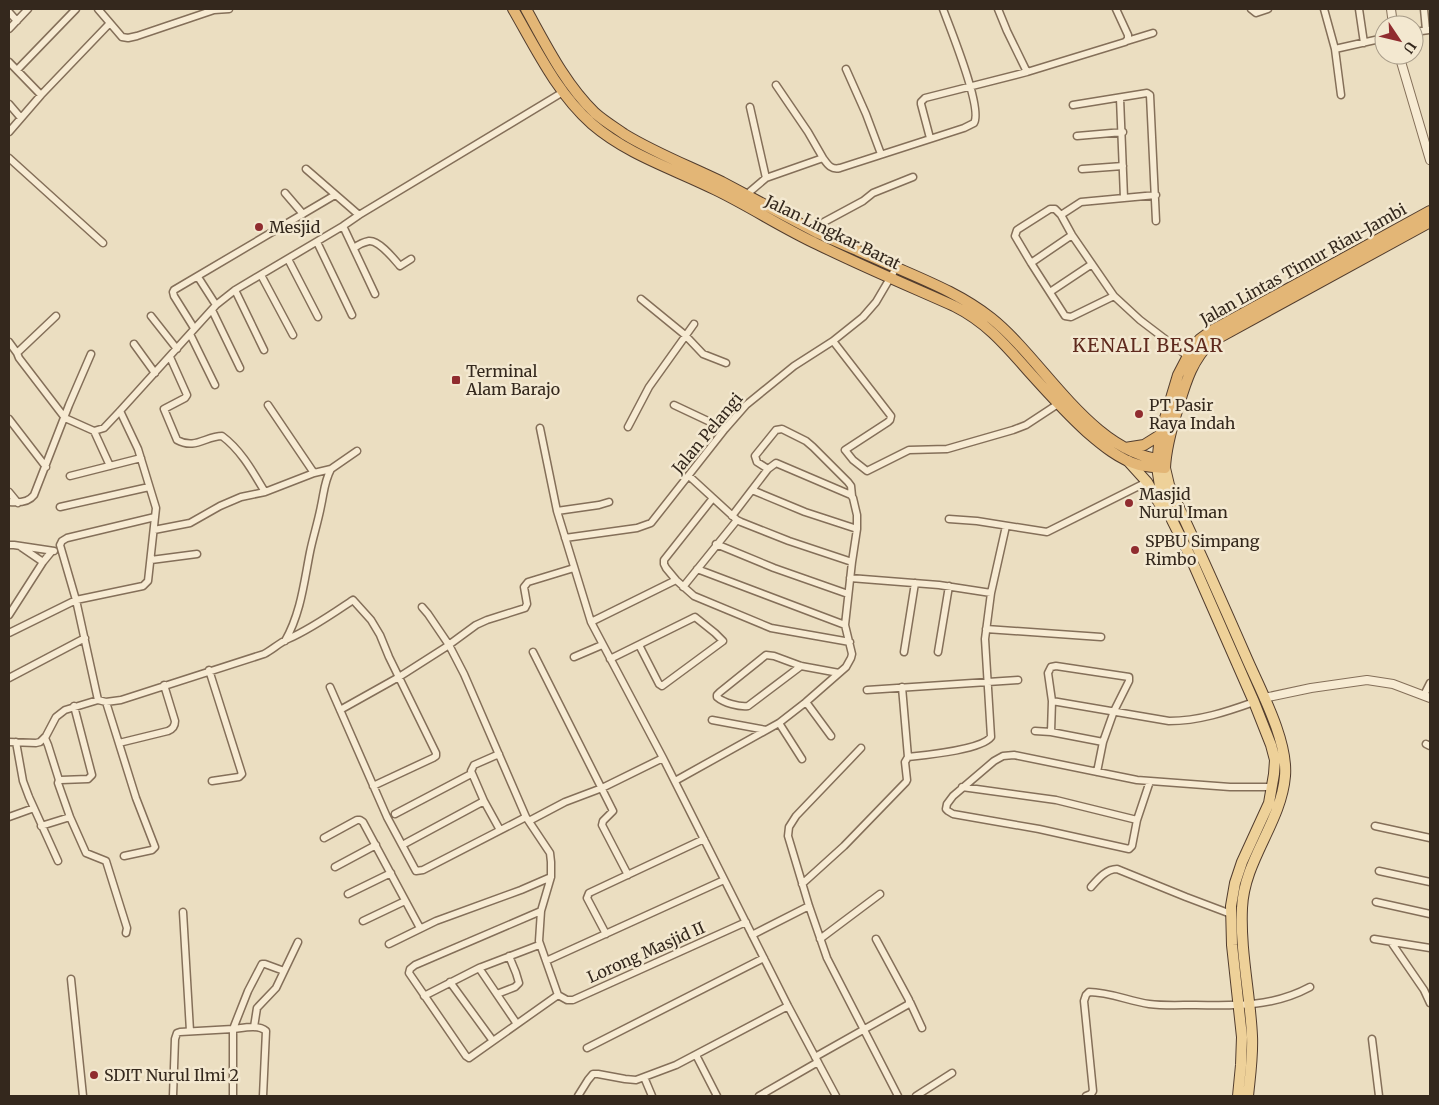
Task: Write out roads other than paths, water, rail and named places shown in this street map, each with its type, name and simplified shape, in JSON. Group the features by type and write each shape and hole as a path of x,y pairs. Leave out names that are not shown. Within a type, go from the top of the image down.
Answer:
{"highway":[{"name":"Jalan Lingkar Barat","path":"513,9 563,92 592,124 615,141 644,158 714,189 818,245 894,273 927,280 965,300 989,317 1018,342 1066,399 1107,436 1135,454 1161,464"},
{"name":"Jalan Lingkar Barat","path":"526,9 544,43 566,77 595,113 649,149 720,181 973,316 1001,341 1058,404 1100,444 1138,465 1161,464"},
{"name":"Jalan Lintas Timur Riau-Jambi","path":"1307,283 1430,211"},
{"name":"Jalan Lintas Timur Riau-Jambi","path":"1161,464 1160,435 1178,375 1191,358 1200,339 1211,331 1430,222"},
{"name":"Jalan Lintas Timur Riau-Jambi","path":"1161,464 1187,378 1191,358"},
{"path":"1125,448 1144,445 1160,435"}],"main road":[{"path":"1128,461 1147,482 1162,510 1172,520"},
{"path":"1161,464 1160,486 1172,520 1230,634"},
{"path":"1161,464 1230,634 1259,700 1282,742 1285,758 1285,775 1279,807 1252,865 1245,886 1242,907 1244,1006 1238,1096"},
{"path":"1248,1096 1252,1066 1252,1037 1232,945 1231,914 1235,883 1242,862 1269,804 1272,786 1275,760 1259,700"}],"street":[{"path":"9,29 28,9"},
{"path":"17,70 76,9"},
{"path":"98,9 120,35 128,38 213,10 229,9"},
{"path":"776,85 823,158 830,166 836,169 971,125 975,122 976,118 970,86 943,9"},
{"path":"998,9 1027,72"},
{"path":"1116,9 1128,35 1127,41"},
{"path":"1251,9 1256,13 1268,9"},
{"path":"1324,9 1335,49 1341,95"},
{"path":"1359,9 1364,43"},
{"path":"1424,9 1428,30"},
{"path":"9,12 17,21"},
{"path":"9,132 41,95 110,23"},
{"path":"930,138 921,104 925,98 1027,72 1121,44 1153,32"},
{"path":"1335,49 1374,40"},
{"path":"9,62 41,95"},
{"path":"1402,65 1429,154"},
{"path":"846,68 881,154"},
{"path":"9,342 17,352 20,361 65,418 94,431 104,428 214,308 236,290 563,92"},
{"path":"1073,105 1147,93 1151,97 1156,221"},
{"path":"1120,98 1123,132 1124,198"},
{"path":"9,104 21,118"},
{"path":"750,107 766,178"},
{"path":"1077,136 1123,132"},
{"path":"9,158 103,243"},
{"path":"746,195 766,178 823,158"},
{"path":"1082,169 1123,166"},
{"path":"306,169 359,215"},
{"path":"817,232 824,222 863,201 873,193 913,177"},
{"path":"285,193 303,214"},
{"path":"215,385 192,331 172,292 335,194"},
{"path":"1061,215 1081,202 1156,195"},
{"path":"1114,296 1096,306 1068,317 1063,314 1015,236 1017,230 1050,209 1055,209 1061,215 1072,235 1114,296 1140,320 1191,358"},
{"path":"344,226 375,294"},
{"path":"1031,263 1072,235"},
{"path":"354,248 367,241 373,241 380,245 400,266 412,259"},
{"path":"316,242 352,315"},
{"path":"288,259 318,317"},
{"path":"1050,292 1092,264"},
{"name":"Jalan Pelangi","path":"565,538 647,525 746,405 794,366 855,324 870,310 894,273"},
{"path":"262,275 293,335"},
{"path":"198,277 214,308 240,368"},
{"path":"236,290 264,350"},
{"path":"641,299 685,335 702,354 726,363"},
{"path":"17,352 56,316"},
{"path":"151,316 177,349"},
{"path":"628,427 649,387 694,324"},
{"path":"832,341 890,416 888,422 845,450 847,454 867,471 909,450 947,449 1013,430 1026,425 1058,404"},
{"path":"134,344 155,373"},
{"path":"9,502 18,503 31,499 34,496 69,405 92,354"},
{"path":"170,357 187,396 164,408 177,440 197,443 222,436 247,463 265,492"},
{"path":"268,405 314,473"},
{"path":"674,405 725,429"},
{"path":"9,633 76,600 144,586 148,581 154,517 157,511 138,449 120,411"},
{"path":"9,419 46,467"},
{"path":"540,428 557,511 591,622 663,758 788,1006 836,1096"},
{"path":"674,780 779,722 806,702 846,667 852,658 845,625 857,528 857,515 851,486 806,441 782,429 776,430 755,456 757,462 768,469"},
{"path":"94,431 110,466"},
{"path":"154,530 190,523 241,497 265,492 314,473 331,469 357,451"},
{"path":"70,476 141,458"},
{"path":"683,587 716,544 752,490 774,463 848,492 852,496"},
{"path":"284,641 293,626 300,602 322,505 324,484 331,469"},
{"path":"689,476 734,518 789,541 852,562"},
{"path":"949,519 977,521 1047,532 1147,482"},
{"path":"60,507 149,488"},
{"path":"752,490 805,512 857,528"},
{"path":"9,492 18,503"},
{"path":"713,498 664,560 666,568 676,580 694,596 770,628 850,642"},
{"path":"557,511 609,502"},
{"path":"98,700 76,600 60,546 66,538 154,517"},
{"path":"908,757 960,750 989,740 992,736 984,648 991,593 1006,526"},
{"path":"716,544 774,568 848,594"},
{"path":"9,545 62,554"},
{"path":"20,546 43,562"},
{"path":"9,615 52,551"},
{"path":"151,560 197,554"},
{"path":"340,710 399,677 476,626 525,607 527,604 524,589 528,582 574,568"},
{"path":"697,569 845,625"},
{"path":"850,578 949,586 991,593"},
{"path":"591,622 676,580"},
{"path":"904,652 915,583"},
{"path":"938,652 949,586"},
{"path":"9,742 36,743 44,738 59,714 74,706 98,700 106,702 121,700 209,670 264,654 353,600 374,624 436,750 436,756 373,786"},
{"path":"422,607 449,645 468,683 528,819 550,853 551,877 541,911 539,945 558,995 473,1056 467,1058 409,973 411,968 541,911"},
{"path":"610,659 695,617 723,640 722,643 662,686 659,684 640,645"},
{"path":"986,629 1101,637"},
{"path":"9,678 85,638"},
{"path":"574,657 602,644"},
{"path":"532,652 613,811 603,821 602,826 628,874"},
{"path":"801,666 748,706 721,700 717,697 720,692 766,655 801,666 839,673"},
{"path":"1051,732 1052,701 1048,673 1049,669 1053,666 1127,676 1129,681 1114,712 1103,742 1096,772"},
{"path":"209,670 242,774 239,777 212,781"},
{"path":"867,690 1018,680"},
{"path":"1052,701 1169,721 1185,721 1203,719 1259,700 1311,688 1366,680 1393,684 1427,697 1430,684"},
{"path":"119,743 172,730 175,721 164,685"},
{"path":"330,687 387,817 416,871 423,870 500,830 602,788 663,758"},
{"path":"802,884 844,846 907,780 905,762 908,757 902,687"},
{"path":"106,702 136,798 155,847 152,850 124,856"},
{"path":"806,702 831,736"},
{"path":"59,780 88,779 92,775 74,706"},
{"path":"712,720 766,730"},
{"path":"779,722 802,759"},
{"path":"1035,731 1051,732 1103,742"},
{"path":"44,738 48,745 59,780 58,783 70,817 86,853 106,861 127,928 126,933"},
{"path":"16,742 24,781 41,826 58,861"},
{"path":"861,748 803,808 789,827 788,832 802,884 830,965 898,1096"},
{"path":"499,754 474,765 471,774 500,830"},
{"path":"1150,781 1137,820 1132,846 1129,849 1039,829 953,814 946,809 947,804 962,787 1003,756 1014,756 1150,781 1230,787 1272,786"},
{"path":"395,814 471,774"},
{"path":"962,787 1056,800 1137,820"},
{"path":"406,843 484,801"},
{"path":"9,817 34,808"},
{"path":"41,826 70,817"},
{"path":"324,838 359,820 363,822 420,928"},
{"path":"1375,826 1430,838"},
{"path":"606,934 587,898 588,895 628,874 704,839"},
{"path":"335,867 376,845"},
{"path":"1091,887 1101,875 1117,869 1231,914"},
{"path":"1379,871 1430,882"},
{"path":"348,894 391,873"},
{"path":"389,944 420,928 551,877"},
{"path":"546,961 724,880"},
{"path":"820,939 880,894"},
{"path":"364,921 405,901"},
{"path":"1376,902 1430,914"},
{"path":"752,935 809,906"},
{"path":"183,912 190,1031"},
{"name":"Lorong Masjid II","path":"558,995 567,1000 573,1000 746,922"},
{"path":"876,939 922,1028"},
{"path":"1374,939 1430,948"},
{"path":"254,1027 258,1007 274,991 298,942"},
{"path":"1392,942 1424,990 1430,1003"},
{"path":"424,996 479,968 539,945"},
{"path":"497,994 515,987 519,983 508,956"},
{"path":"587,1048 764,958"},
{"path":"233,1096 233,1029 248,991 263,964 284,971"},
{"path":"479,968 517,1024"},
{"path":"71,979 83,1096"},
{"path":"450,982 493,1041"},
{"path":"1086,1096 1094,1091 1084,1001 1087,993 1101,993 1166,1005 1244,1006 1277,1000 1300,993 1310,987"},
{"path":"759,1096 910,1002"},
{"path":"578,1096 595,1073 631,1080 644,1077 676,1065 788,1006"},
{"path":"174,1096 176,1035 180,1032 254,1027 264,1028 266,1031 263,1096"},
{"path":"1372,1039 1379,1096"},
{"path":"696,1055 718,1096"},
{"path":"916,1096 952,1073"},
{"path":"644,1077 652,1096"}],"place":[{"name":"Mesjid","path":"259,227"},
{"name":"Terminal Alam Barajo","path":"456,380"},
{"name":"PT Pasir Raya Indah","path":"1139,414"},
{"name":"Masjid Nurul Iman","path":"1129,503"},
{"name":"SPBU Simpang Rimbo","path":"1135,550"},
{"name":"SDIT Nurul Ilmi 2","path":"94,1075"}],"district":[{"name":"KENALI BESAR","path":"1148,345"}]}
